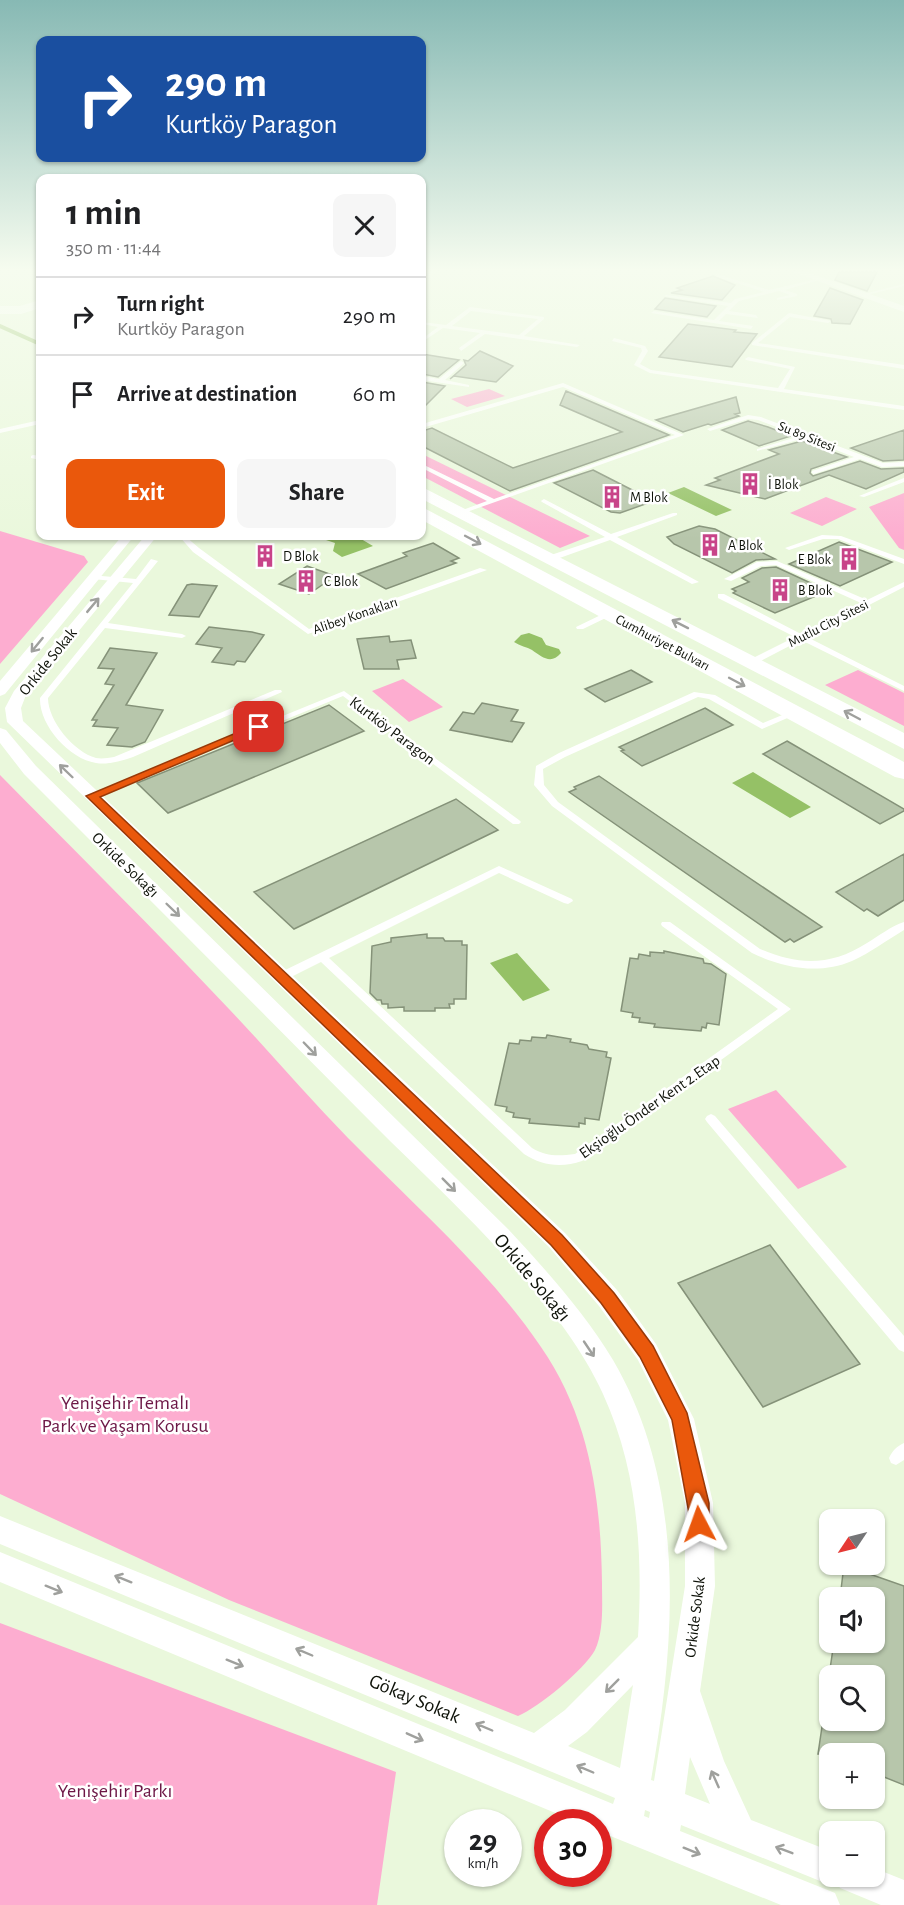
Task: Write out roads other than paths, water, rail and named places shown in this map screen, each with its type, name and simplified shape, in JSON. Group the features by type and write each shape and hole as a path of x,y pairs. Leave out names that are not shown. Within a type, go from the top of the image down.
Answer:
{"street":[{"name":"Cumhuriyet Bulvarı","path":"426,494 904,742"},
{"name":"Cumhuriyet Bulvarı","path":"426,515 904,772"},
{"path":"0,691 103,578 126,540"},
{"name":"Orkide Sokak","path":"146,540 103,578 19,694 13,708 15,722 283,976 556,1240 608,1298 647,1352 681,1419 699,1503 700,1586 684,1689"},
{"name":"Orkide Sokağı","path":"3,739 30,770 500,1236 549,1291 614,1387 634,1436 650,1500 656,1574 652,1644"},
{"path":"254,991 283,976"},
{"name":"Gökay Sokak","path":"0,1530 270,1638 819,1864"},
{"name":"Gökay Sokak","path":"0,1567 412,1736 465,1761 823,1905"},
{"path":"538,1749 576,1721 652,1644"},
{"path":"626,1824 633,1789 652,1644"},
{"path":"662,1839 684,1689"},
{"path":"684,1689 709,1766 739,1832"},
{"path":"879,1887 904,1897"}],"lane":[{"path":"639,361 637,365 650,371 806,394 809,390 815,389 882,398 889,402 887,406 904,408"},
{"path":"757,361 793,368 780,390"},
{"path":"858,361 904,368"},
{"path":"441,381 461,363"},
{"path":"426,379 467,386"},
{"path":"426,425 563,385 681,435 462,512"},
{"name":"Su 89 Sitesi","path":"710,429 752,417 765,419 886,466 904,464"},
{"path":"0,431 36,423"},
{"path":"759,450 805,436"},
{"path":"814,472 859,457"},
{"path":"426,470 493,501"},
{"path":"862,496 904,480"},
{"path":"544,501 695,582"},
{"path":"551,558 675,514"},
{"path":"789,548 822,537 839,537 904,562"},
{"name":"Alibey Konakları","path":"186,540 204,556 308,632 483,570"},
{"path":"154,561 48,691 42,704 45,716 76,752 108,762 130,755 278,692"},
{"path":"728,579 760,564 777,563 868,603"},
{"path":"103,578 138,581"},
{"name":"Mutlu City Sitesi","path":"752,662 904,584"},
{"path":"721,596 904,689"},
{"path":"580,627 610,614"},
{"path":"102,625 182,636"},
{"name":"Kurtköy Paragon","path":"92,796 344,693 516,822"},
{"path":"795,713 762,726 712,697 697,694 562,755 539,768 539,785 555,804 756,951 773,960 821,964 845,960 904,925"},
{"path":"283,976 499,869 568,901"},
{"name":"Ekşioğlu Önder Kent 2.Etap","path":"322,957 528,1151 541,1160 559,1161 578,1158 786,1008 666,924"},
{"path":"711,1119 904,1346"}],"place":[{"name":"İ Blok","path":"750,484"},
{"name":"M Blok","path":"612,497"},
{"name":"A Blok","path":"710,545"},
{"name":"D Blok","path":"265,556"},
{"name":"E Blok","path":"849,559"},
{"name":"C Blok","path":"306,581"},
{"name":"B Blok","path":"780,590"}],"park label":[{"name":"Yenişehir Temalı Park ve Yaşam Korusu","path":"125,1414"},
{"name":"Yenişehir Parkı","path":"115,1790"}]}
